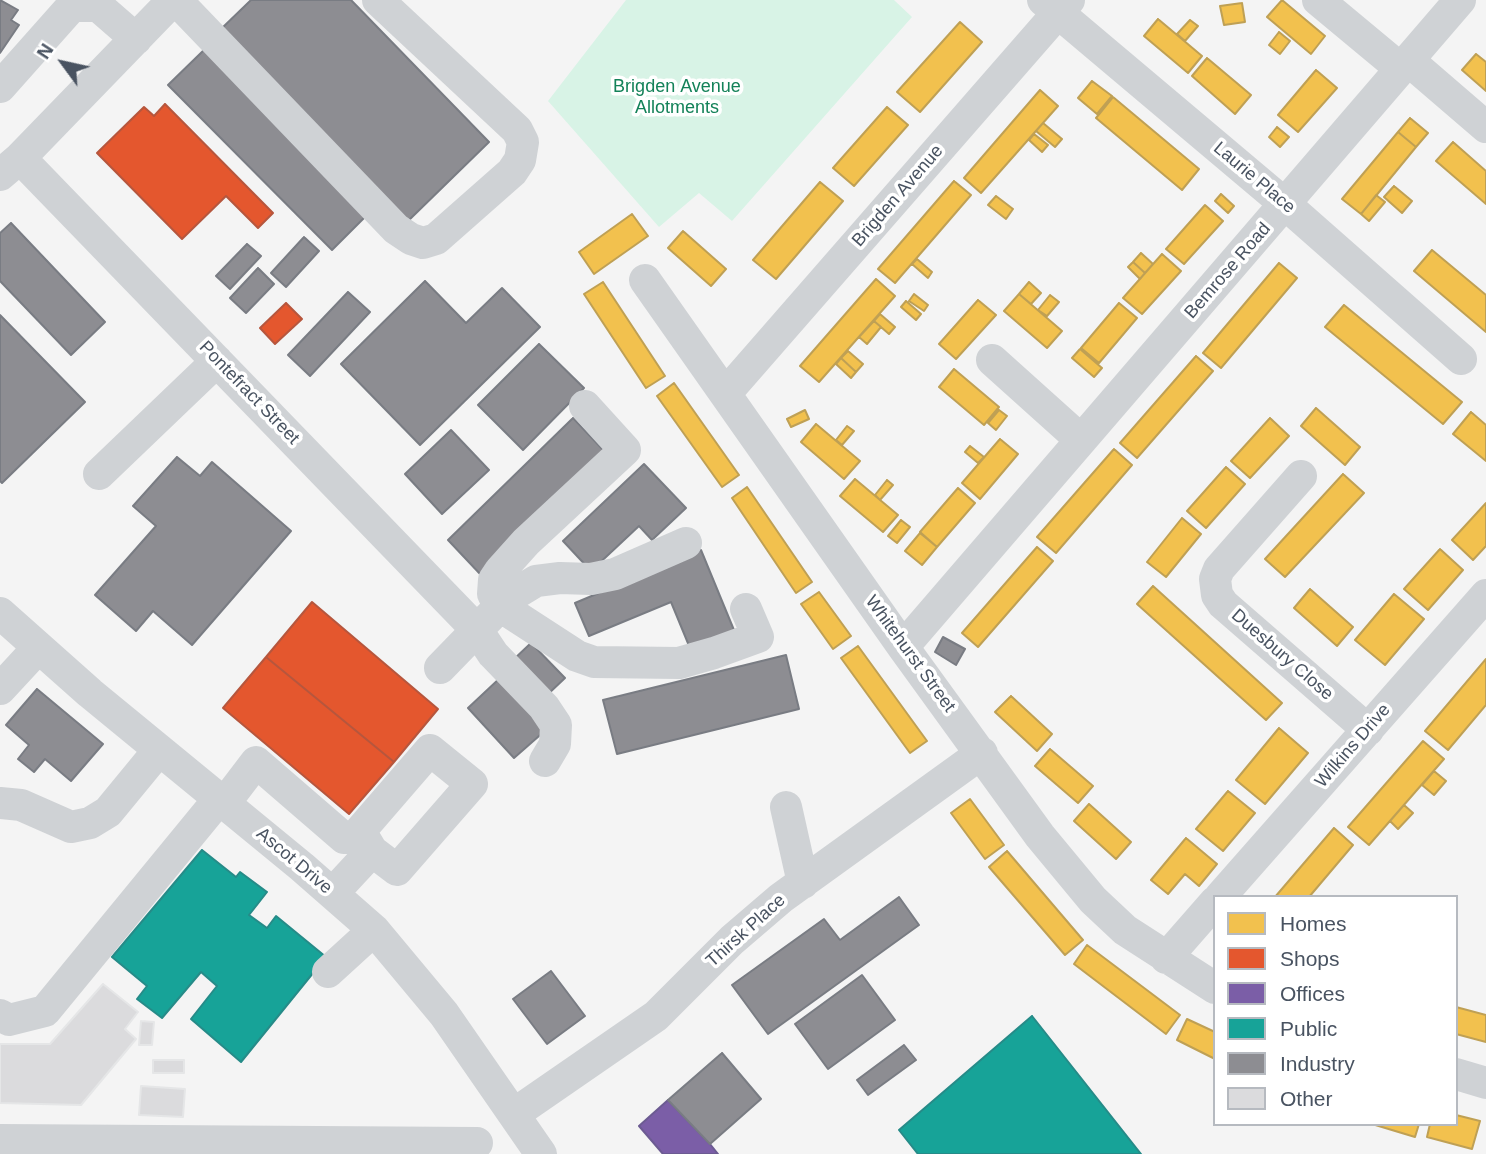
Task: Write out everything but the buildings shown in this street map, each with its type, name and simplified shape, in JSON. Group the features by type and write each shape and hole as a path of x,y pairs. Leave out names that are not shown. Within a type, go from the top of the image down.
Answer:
{"street":[{"path":"10,167 136,38 190,5 396,229 411,239 424,243 436,239 512,172 520,160 523,142 517,130 378,0"},
{"path":"1318,0 1486,127"},
{"name":"Bemrose Road","path":"903,647 1460,0"},
{"name":"Laurie Place","path":"1057,4 1461,359"},
{"name":"Brigden Avenue","path":"726,393 1057,4"},
{"path":"0,87 72,6 98,6 136,38"},
{"name":"Pontefract Street","path":"10,167 217,360 477,630 493,654 544,707 556,726 555,744 545,761"},
{"name":"Whitehurst Street","path":"645,280 903,647 1040,836 1093,900 1125,930 1213,987"},
{"path":"99,474 217,360"},
{"path":"1004,360 1081,440"},
{"path":"585,406 625,450 526,542 494,580 493,594 577,656 594,662 679,663 714,653 758,637 746,609"},
{"name":"Duesbury Close","path":"1301,476 1219,569 1214,579 1217,595 1223,604 1368,730"},
{"path":"440,668 504,602 536,581 560,578 591,579 615,574 687,543"},
{"name":"Wilkins Drive","path":"1222,895 1486,595"},
{"name":"Ascot Drive","path":"0,613 38,648 374,930 444,1014 541,1154"},
{"path":"0,690 38,648"},
{"path":"0,803 21,805 71,827 90,824 108,812 159,750"},
{"name":"Thirsk Place","path":"514,1114 656,1016 732,940 781,898 982,753"},
{"path":"0,1015 9,1020 45,1011 256,762 344,838 368,844 332,893"},
{"path":"786,807 803,883"},
{"path":"1166,958 1213,904"},
{"path":"328,972 374,930"},
{"path":"1458,1075 1486,1083"},
{"path":"0,1140 477,1143"}],"green space":[{"name":"Brigden Avenue Allotments","path":"626,0 894,0 912,17 732,221 699,193 659,227 548,101"}]}
